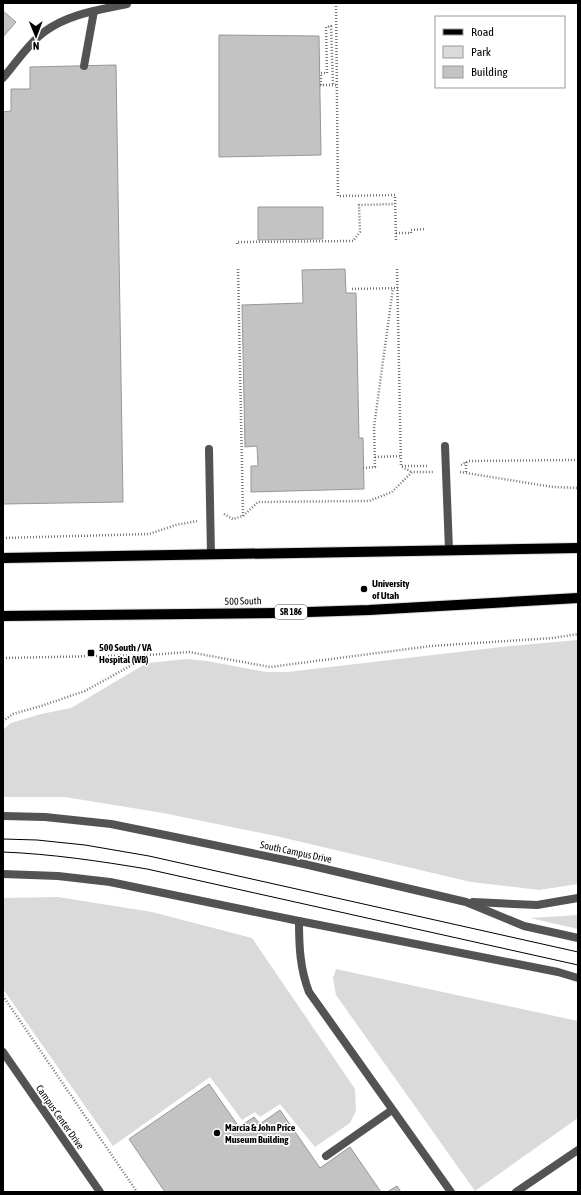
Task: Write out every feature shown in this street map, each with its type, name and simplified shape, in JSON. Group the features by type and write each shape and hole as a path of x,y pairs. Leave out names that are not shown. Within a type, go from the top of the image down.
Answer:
{"main road":[{"path":"3,558 578,548"},
{"name":"500 South","path":"3,616 286,613 578,598"}],"street":[{"path":"3,78 28,48 43,33 67,18 94,10 127,3"},
{"path":"84,66 94,10"},
{"path":"445,446 448,550"},
{"path":"209,449 211,555"},
{"name":"South Campus Drive","path":"3,816 45,817 111,824 304,864 466,902 524,926 578,938"},
{"path":"3,874 58,876 110,882 558,972 578,978"},
{"path":"466,902 537,905 578,898"},
{"path":"299,921 303,978 309,992 451,1192"},
{"name":"Campus Center Drive","path":"3,1052 100,1192"},
{"path":"326,1156 392,1110"},
{"path":"516,1192 578,1150"}],"path":[{"path":"336,3 338,196 395,196 396,241"},
{"path":"333,85 332,26 326,27 327,73 321,73 320,85 333,85 337,85"},
{"path":"237,244 237,242 354,241 360,232 359,205 395,204"},
{"path":"396,233 411,233 411,230 425,229"},
{"path":"238,269 243,516"},
{"path":"397,269 401,466"},
{"path":"363,468 375,467 374,427 393,288"},
{"path":"352,289 398,288"},
{"path":"375,457 401,456"},
{"path":"459,465 469,461 578,460"},
{"path":"466,462 466,473"},
{"path":"401,466 429,466"},
{"path":"401,466 412,472 429,472"},
{"path":"459,471 553,487 578,488"},
{"path":"224,513 233,519 243,516 258,502 369,500 392,492 412,472"},
{"path":"3,538 149,534 176,525 198,521"},
{"path":"3,658 148,655 189,652 270,667 431,646 553,638 578,634"},
{"path":"3,721 13,714 85,691 148,655"},
{"path":"3,996 137,1192"}],"green space":[{"path":"578,640 578,884 539,890 471,882 276,836 163,813 65,797 3,797 3,730 11,723 41,714 71,708 147,663 187,659 207,661 266,672 287,672 511,646"},
{"path":"58,897 152,912 252,938 355,1089 356,1111 350,1123 315,1147 280,1104 260,1117 255,1112 242,1120 210,1077 113,1146 3,989 3,898"},
{"path":"578,915 578,929 530,918"},
{"path":"336,969 578,1021 578,1118 475,1191 336,995 333,978"}],"building":[{"path":"3,11 16,22 3,37"},
{"path":"219,35 319,36 321,155 219,157"},
{"path":"116,65 123,502 3,504 3,112 11,111 11,89 30,89 30,67"},
{"path":"258,207 323,207 323,239 258,240"},
{"path":"345,269 346,293 356,293 359,438 363,438 364,489 251,492 251,466 258,466 257,446 245,447 242,305 303,303 302,270"},
{"name":"Marcia & John Price Museum Building","path":"209,1084 239,1127 254,1117 260,1124 280,1110 320,1168 350,1147 381,1192 165,1192 129,1139"},
{"path":"397,1186 401,1192 387,1192"}],"tram line":[{"path":"3,839 37,840 85,845 149,856 578,952"},
{"path":"3,852 75,858 147,869 578,965"}],"place":[{"name":"University of Utah","path":"364,589"},
{"name":"500 South / VA Hospital (WB)","path":"91,653"},
{"name":"Marcia & John Price Museum Building","path":"217,1133"}]}
